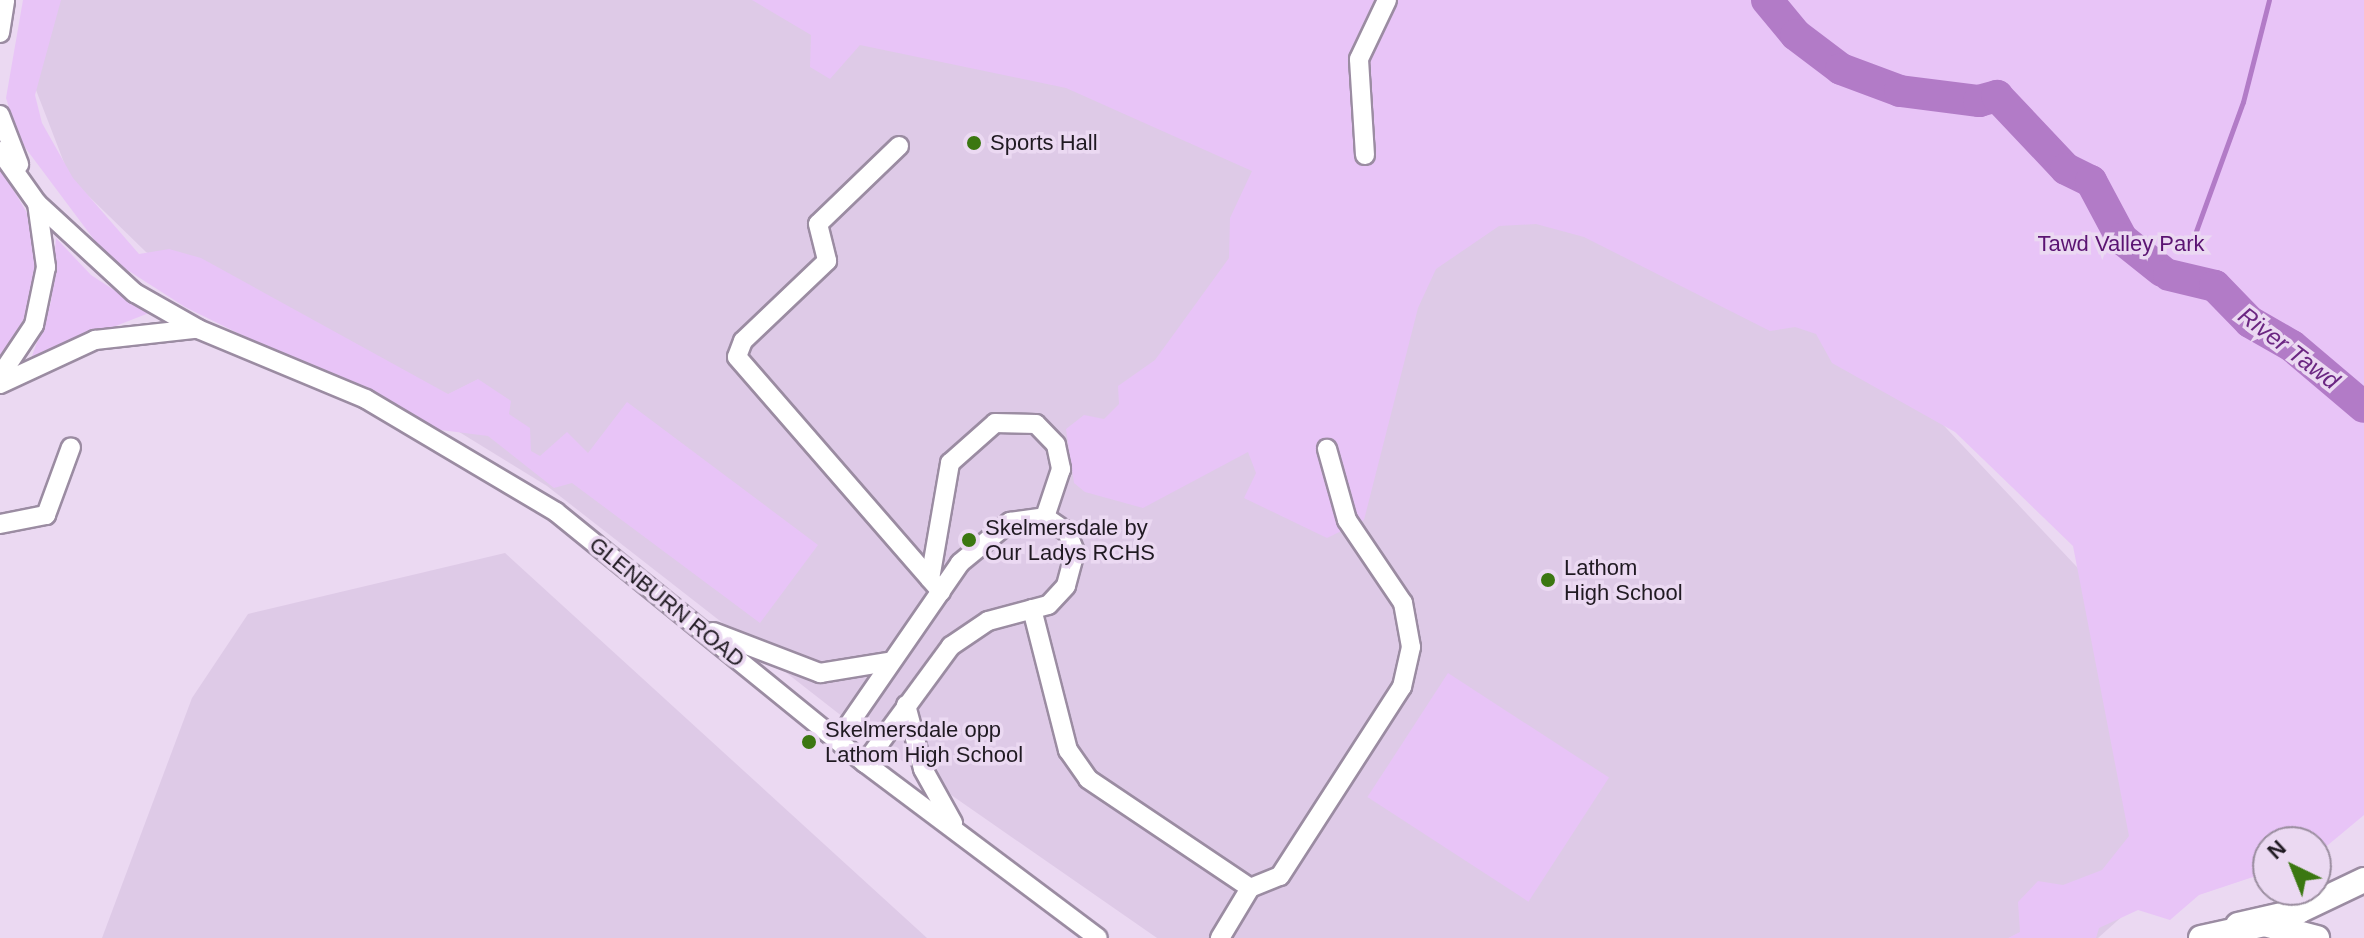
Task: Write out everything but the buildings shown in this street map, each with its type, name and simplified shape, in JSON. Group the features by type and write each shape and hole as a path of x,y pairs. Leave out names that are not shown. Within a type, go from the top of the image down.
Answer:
{"main road":[{"path":"2201,938 2238,925 2299,911 2364,880"},
{"path":"2238,925 2317,938"}],"street":[{"path":"0,33 5,0"},
{"path":"1365,155 1359,59 1387,0"},
{"path":"0,115 37,203 43,294 34,325 0,376"},
{"path":"899,146 818,224 827,261 743,341 737,357 935,585"},
{"path":"0,151 25,177"},
{"name":"GLENBURN ROAD","path":"37,203 108,273 198,329 366,399 542,504 865,763 1093,936"},
{"name":"GLENBURN ROAD","path":"0,384 95,340 198,329"},
{"path":"935,585 950,463 995,423 1036,424 1056,445 1061,469 1045,517"},
{"path":"0,524 46,515 71,447"},
{"path":"1220,938 1250,888 1280,876 1309,840 1402,687 1411,647 1403,603 1347,520 1327,449"},
{"path":"838,740 935,585 1010,522 1045,517 1067,532 1075,552 1066,586 1048,605 968,631 906,705 865,763"},
{"path":"1032,609 1068,750 1088,779 1250,888"},
{"path":"695,626 820,673 888,662"},
{"path":"906,705 923,769 962,837"}],"shaded area":[{"path":"42,0 770,0 1463,177 1853,329 2154,649 2163,880 2098,938 1157,938 875,742 547,486 300,334 146,252 70,178 36,90"},
{"path":"505,553 927,938 102,938 192,698 248,614"}],"green space":[{"path":"23,0 61,0 35,95 42,123 73,178 139,254 169,249 201,258 448,394 478,379 511,401 509,414 530,428 531,451 540,456 567,432 588,453 627,402 818,545 760,623 572,483 554,488 488,436 433,429 185,307 107,257 18,138 6,98"},
{"name":"Tawd Valley Park","path":"752,0 2364,0 2364,815 2332,842 2332,826 2252,826 2252,877 2199,895 2170,920 2138,910 2099,928 2096,938 2008,938 2020,932 2018,902 2038,881 2063,885 2102,870 2129,836 2073,546 1955,432 1832,363 1816,334 1795,327 1770,331 1584,237 1536,224 1499,226 1436,269 1418,308 1364,520 1327,538 1244,498 1256,473 1248,452 1143,508 1085,492 1074,483 1066,429 1084,415 1104,419 1119,404 1118,386 1155,360 1229,258 1230,218 1252,171 1066,88 860,45 830,79 810,67 811,35"},
{"path":"0,167 27,213 36,267 27,313 0,360"},
{"path":"56,238 91,275 149,313 31,359 51,302"},
{"path":"1448,673 1609,778 1528,902 1367,797"}],"waterway":[{"name":"River Tawd","path":"1767,0 1796,35 1841,69 1900,91 1979,101 1997,96 2066,169 2091,181 2122,239 2162,271"},
{"path":"2196,231 2243,102 2269,0"},
{"name":"River Tawd","path":"2169,275 2215,286 2250,322 2292,346 2364,407"}],"place":[{"name":"Sports Hall","path":"974,143"},
{"name":"Skelmersdale by Our Ladys RCHS","path":"969,540"},
{"name":"Lathom High School","path":"1548,580"},
{"name":"Skelmersdale opp Lathom High School","path":"809,742"}]}
